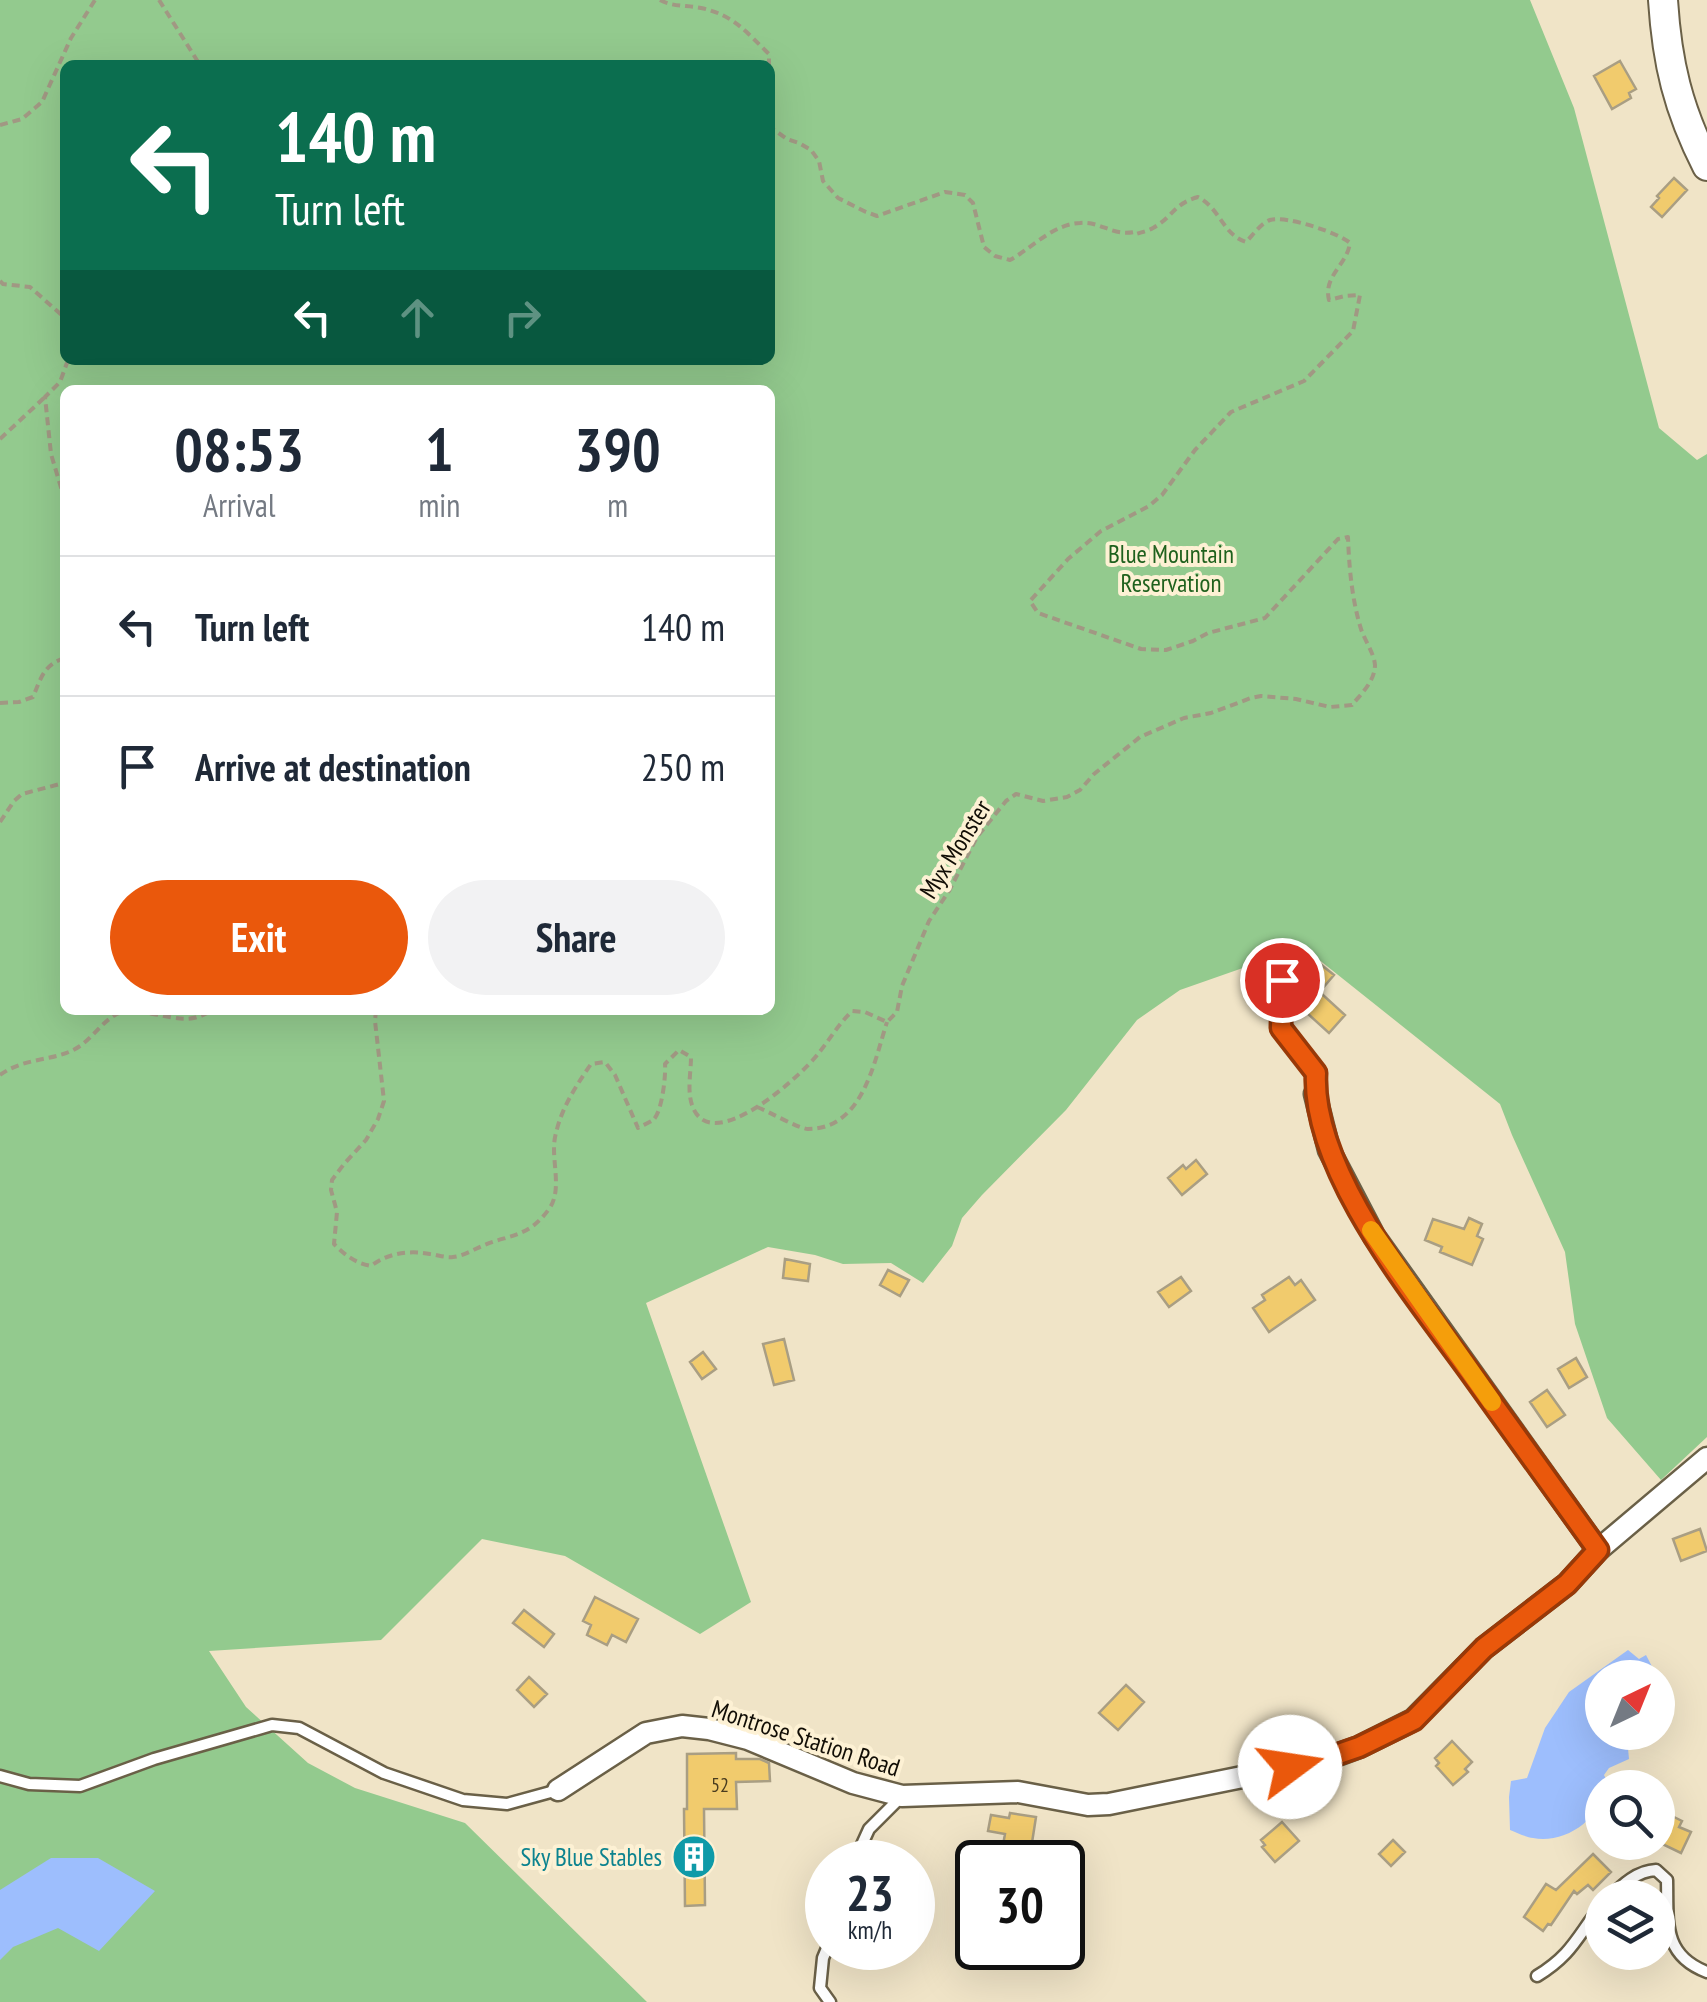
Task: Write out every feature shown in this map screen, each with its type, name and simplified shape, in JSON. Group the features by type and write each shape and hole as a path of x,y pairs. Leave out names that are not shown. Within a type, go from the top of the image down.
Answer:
{"street":[{"path":"1663,0 1666,46 1675,88 1690,133 1707,166"},
{"path":"1315,1094 1329,1150 1374,1236 1598,1550"},
{"name":"Montrose Station Road","path":"558,1790 646,1733 682,1726 748,1739 853,1783 902,1796 1018,1792 1088,1805 1109,1804 1321,1760 1359,1747 1414,1720 1484,1648 1567,1584 1598,1550 1707,1458"}],"lane":[{"path":"1282,980 1281,1028 1316,1073 1315,1094"},
{"name":"Montrose Station Road","path":"0,1776 30,1784 80,1786 154,1759 272,1725 299,1728 384,1773 463,1800 507,1804 558,1790"},
{"path":"864,1840 869,1828 902,1796"},
{"path":"1629,1880 1644,1871 1656,1870 1667,1880"},
{"path":"1537,1976 1556,1964 1585,1930"},
{"path":"1675,1947 1690,1965 1707,1972"},
{"path":"816,2002 822,1970"},
{"path":"820,1988 830,2002"}],"path":[{"path":"60,60 95,0"},
{"path":"159,0 197,60"},
{"path":"660,0 670,6 701,8 737,21 769,54 769,60"},
{"path":"0,124 22,119 42,102 60,61"},
{"name":"Myx Monster","path":"775,131 811,150 824,181 838,198 866,212 878,216 945,192 965,195 973,202 984,247 994,256 1010,260 1052,231 1079,222 1121,234 1136,234 1154,228 1182,201 1198,197 1216,210 1234,238 1246,242 1267,220 1284,218 1342,235 1350,243 1348,256 1330,279 1326,290 1329,300 1360,295 1353,330 1304,381 1231,412 1162,496 1101,531 1068,559 1030,601 1038,613 1141,649 1166,650 1208,633 1264,618 1338,539 1348,537 1355,607 1375,663 1366,689 1352,705 1342,707 1261,696 1184,718 1140,737 1080,790 1043,801 1016,794 1006,800 977,837 950,891 929,921 902,986 897,1012 888,1022"},
{"path":"0,281 30,288 60,314"},
{"path":"0,439 60,382 66,365"},
{"path":"45,397 51,454 60,484"},
{"path":"0,703 33,697 44,670 60,659"},
{"path":"0,822 22,794 60,784"},
{"path":"376,1015 384,1101 366,1140 332,1180 331,1190 337,1212 334,1244 362,1264 371,1266 382,1258 407,1251 460,1256 532,1228 556,1198 556,1134 566,1103 592,1064 605,1062 638,1128 658,1116 665,1064 678,1050 690,1057 692,1108 704,1120 720,1124 749,1114 757,1107 808,1064 852,1010 888,1022 860,1098 848,1113 832,1123 806,1129 757,1107"},
{"path":"0,1076 7,1070 80,1045 112,1015"},
{"path":"160,1015 182,1020 204,1015"}],"green space":[{"name":"Blue Mountain Reservation","path":"0,0 1530,0 1574,108 1659,428 1697,460 1707,454 1707,1437 1661,1480 1607,1418 1575,1324 1565,1252 1500,1104 1303,947 1180,990 1137,1020 1066,1110 982,1195 962,1218 952,1246 923,1283 891,1263 843,1264 768,1247 646,1303 751,1602 700,1634 565,1556 482,1539 381,1640 209,1651 246,1707 308,1763 355,1788 465,1823 647,2002 0,2002"}],"water":[{"path":"1628,1650 1639,1659 1646,1655 1649,1660 1614,1660"},
{"path":"1585,1681 1585,1750 1628,1750 1629,1759 1608,1770 1585,1770 1585,1822 1579,1827 1557,1837 1533,1838 1510,1830 1511,1781 1527,1778 1545,1728 1569,1692"},
{"path":"51,1858 98,1858 155,1891 99,1951 58,1928 13,1947 0,1960 0,1890"}],"building":[{"path":"1620,61 1636,89 1629,93 1631,98 1612,109 1594,76"},
{"path":"1674,178 1687,190 1662,217 1651,207"},
{"path":"1314,959 1334,975 1322,989 1302,972"},
{"path":"1312,985 1345,1015 1329,1033 1296,1003"},
{"path":"1196,1160 1207,1174 1182,1195 1168,1178"},
{"path":"1469,1218 1482,1224 1477,1236 1483,1239 1472,1265 1440,1252 1442,1247 1425,1240 1433,1219 1464,1229"},
{"path":"785,1259 810,1264 808,1281 783,1278"},
{"path":"888,1270 909,1280 900,1296 880,1285"},
{"path":"1181,1277 1191,1291 1169,1307 1158,1292"},
{"path":"1289,1277 1295,1285 1301,1280 1315,1300 1269,1332 1253,1308 1265,1300 1262,1295"},
{"path":"784,1339 794,1380 774,1385 763,1344"},
{"path":"703,1352 716,1369 702,1379 690,1362"},
{"path":"1576,1358 1587,1377 1569,1388 1558,1369"},
{"path":"1547,1390 1565,1415 1547,1427 1530,1402"},
{"path":"1700,1529 1707,1551 1681,1561 1673,1539"},
{"path":"595,1597 638,1619 626,1642 612,1635 607,1645 587,1635 591,1625 583,1621"},
{"path":"524,1610 554,1634 544,1647 513,1623"},
{"path":"529,1677 547,1694 534,1707 517,1690"},
{"path":"1126,1685 1144,1702 1118,1730 1099,1713"},
{"path":"1452,1741 1472,1762 1465,1769 1468,1772 1453,1785 1436,1766 1439,1763 1435,1758"},
{"name":"Sky Blue Stables","path":"736,1753 736,1759 769,1763 770,1781 736,1782 737,1809 704,1809 705,1905 685,1906 687,1754"},
{"path":"1010,1813 1036,1817 1032,1840 1004,1840 1005,1834 988,1831 991,1815 1009,1818"},
{"path":"1675,1818 1682,1821 1679,1827 1691,1832 1681,1853 1675,1850"},
{"path":"1282,1822 1299,1841 1275,1862 1261,1840"},
{"path":"1393,1840 1405,1852 1391,1866 1379,1854"},
{"path":"1587,1860 1599,1860 1611,1872 1603,1880 1585,1880 1585,1887 1577,1894 1574,1891 1543,1931 1524,1917 1546,1884 1556,1890"}],"slow traffic":[{"path":"1371,1230 1492,1402"}],"place":[{"name":"Sky Blue Stables","path":"694,1857"}],"route":[{"path":"1282,980 1281,1028 1316,1073 1315,1094 1329,1150 1350,1194 1421,1304 1598,1550 1567,1584 1484,1648 1414,1720 1359,1747 1290,1767"}]}
